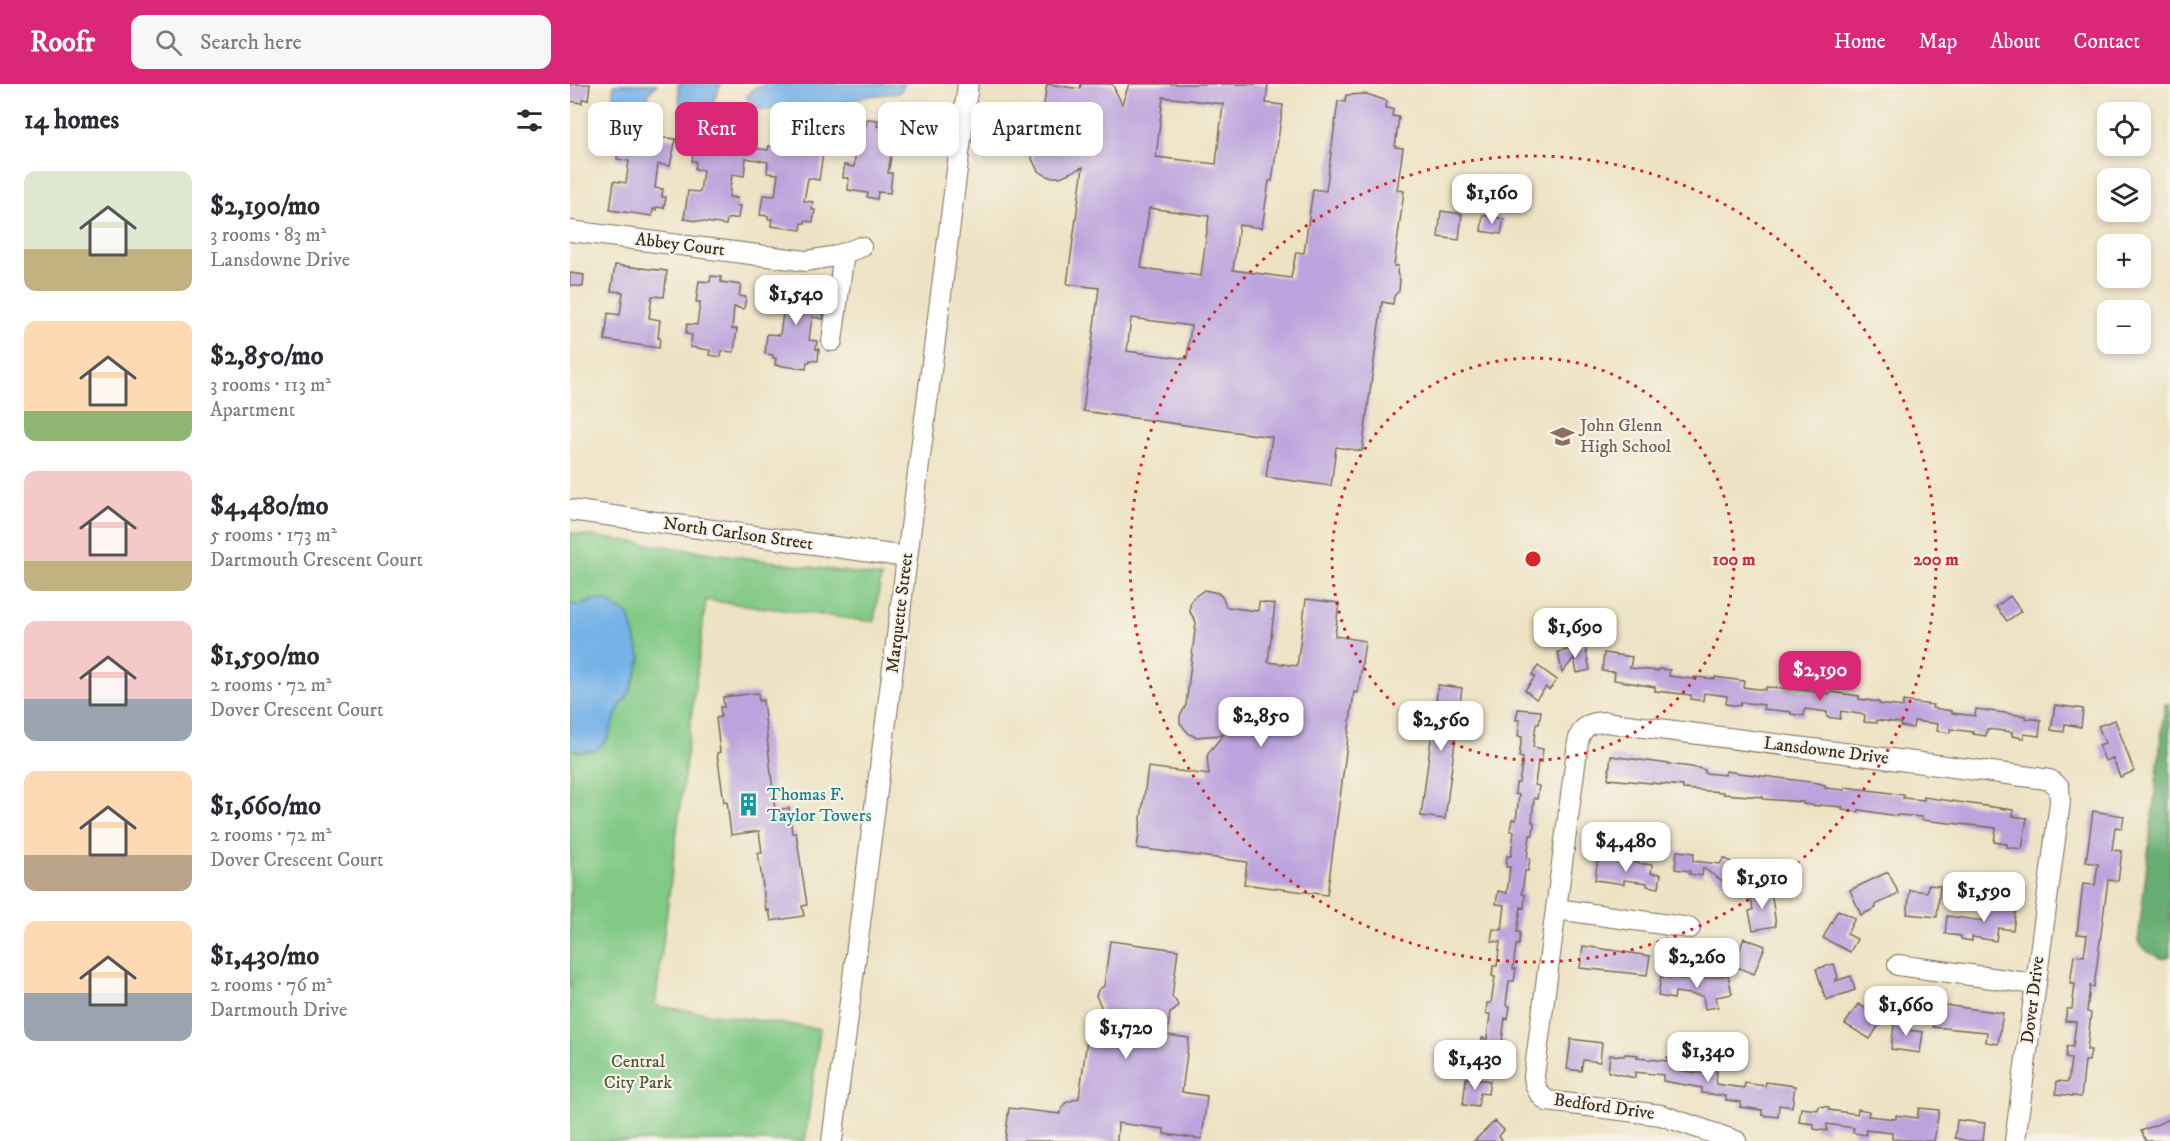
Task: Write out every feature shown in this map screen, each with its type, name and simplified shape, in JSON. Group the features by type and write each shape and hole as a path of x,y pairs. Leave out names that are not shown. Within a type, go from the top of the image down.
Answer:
{"street":[{"name":"Marquette Street","path":"832,1141 968,84"},
{"name":"Abbey Court","path":"570,231 782,259 820,260 853,250 832,341"},
{"name":"North Carlson Street","path":"570,510 907,557"},
{"name":"Lansdowne Drive","path":"1557,909 1578,742 1584,728 1591,724 1605,722 2038,778 2050,780 2059,787"},
{"name":"Dover Drive","path":"2015,1141 2060,802 2059,787"},
{"path":"1557,909 1690,928"},
{"name":"Bedford Drive","path":"1557,909 1534,1077 1535,1086 1541,1096 1547,1101 1661,1115 1736,1141"},
{"path":"1898,965 2035,984"}],"green space":[{"name":"Central City Park","path":"570,533 881,577 874,622 706,600 655,1006 820,1029 805,1141 570,1141"},
{"path":"2165,704 2170,704 2170,956 2163,959 2148,952 2138,942"}],"water":[{"path":"614,84 657,84 647,95 651,102 622,102 613,95"},
{"path":"678,84 721,84 713,102 680,102"},
{"path":"766,84 905,84 899,93 867,96 846,102 770,102 770,110 758,109 758,102 750,102 746,97 755,88"},
{"path":"594,600 604,600 629,615 641,659 629,694 619,708 607,740 596,750 581,752 570,749 570,607"}],"building":[{"path":"570,84 590,84 588,100 582,99 582,103 570,101"},
{"path":"1047,84 1080,89 1081,84 1112,84 1122,104 1129,84 1268,84 1266,103 1283,105 1272,181 1269,181 1262,228 1239,225 1233,270 1291,278 1296,252 1304,253 1313,189 1326,191 1338,101 1345,102 1346,95 1367,94 1387,101 1386,108 1393,109 1392,116 1399,117 1395,147 1403,148 1397,190 1404,191 1394,266 1398,266 1399,291 1394,296 1393,304 1382,302 1362,451 1336,447 1331,486 1266,477 1272,437 1083,411 1099,288 1067,284 1083,167 1060,177 1049,177 1038,171 1032,156 1103,156 1103,102 1044,102","holes":["1163,97 1223,104 1216,164 1156,157","1149,208 1209,216 1201,276 1141,268","1131,318 1191,326 1187,359 1127,351"]},
{"path":"867,119 878,120 878,156 891,156 888,173 892,173 890,193 878,192 877,199 867,197 868,193 848,190 849,178 843,178 844,165 854,167 855,156 866,156"},
{"path":"663,138 675,139 670,166 658,164 655,188 663,189 662,197 666,197 664,208 653,209 652,216 610,210 614,181 626,183 629,161 617,159 617,156 663,156"},
{"path":"769,146 770,156 823,156 819,180 808,178 804,201 813,202 812,210 815,210 813,222 802,223 801,230 771,226 772,219 760,215 763,195 775,196 778,174 767,173 768,162 746,158 744,176 732,174 729,197 737,198 736,206 740,206 738,218 727,219 726,225 684,219 688,191 700,192 703,170 695,169 696,161 692,161 693,156 758,156 758,149 768,150"},
{"path":"1441,211 1462,214 1459,240 1438,237"},
{"path":"1483,215 1504,219 1501,234 1481,231"},
{"path":"615,265 667,271 664,297 652,296 649,318 660,320 659,348 605,340 608,313 620,315 623,292 611,291"},
{"path":"570,273 584,275 583,287 570,285"},
{"path":"711,276 721,277 721,282 741,285 739,296 746,297 744,309 734,307 732,329 737,329 734,352 722,351 721,357 709,355 710,350 690,347 692,335 686,334 687,324 697,325 700,302 696,302 699,281 710,282"},
{"path":"775,285 827,291 823,319 812,317 809,340 817,341 818,361 807,362 806,369 775,365 776,358 765,354 767,334 780,335 783,313 771,311"},
{"path":"1204,590 1218,593 1223,598 1226,607 1258,611 1259,602 1275,604 1268,662 1297,666 1306,599 1339,603 1335,636 1365,641 1358,693 1354,692 1327,895 1244,884 1247,862 1137,848 1148,767 1209,775 1207,757 1223,735 1196,737 1189,734 1180,723 1180,716 1186,705 1196,622 1190,612 1190,605 1193,598"},
{"path":"2010,596 2021,611 2007,621 1996,607"},
{"path":"1585,646 1590,670 1577,673 1574,658 1562,673 1558,652"},
{"path":"1604,653 1632,657 1630,668 1670,670 1669,676 1694,679 1694,677 1715,679 1715,677 1744,681 1743,687 1765,690 1766,687 1830,694 1830,692 1859,696 1859,699 1879,702 1879,704 1903,707 1903,701 1933,705 1932,708 1975,716 1976,709 2026,716 2026,718 2041,720 2039,736 2024,734 2024,738 2012,736 2012,732 1987,729 1986,736 1950,729 1950,733 1937,731 1938,724 1914,721 1913,728 1900,726 1901,723 1877,720 1877,723 1864,722 1865,715 1841,711 1840,719 1827,717 1827,712 1805,709 1804,716 1763,709 1764,705 1741,702 1740,706 1726,704 1727,696 1704,693 1703,701 1691,699 1691,695 1655,691 1655,687 1614,680 1615,672 1602,671"},
{"path":"1538,666 1557,680 1549,690 1546,687 1536,699 1525,690 1535,677 1532,675"},
{"path":"1438,685 1462,688 1445,819 1421,816"},
{"name":"Thomas F. Taylor Towers","path":"758,693 759,701 763,700 775,810 789,808 792,833 796,833 807,905 802,906 804,916 771,921 769,910 766,911 758,853 762,853 759,831 731,835 717,753 720,752 716,718 721,717 720,707 724,707 723,697"},
{"path":"2055,705 2083,709 2081,727 2065,724 2064,732 2051,730"},
{"path":"1518,709 1541,711 1539,724 1536,724 1533,747 1543,749 1541,762 1538,761 1535,785 1539,786 1537,799 1534,798 1533,835 1530,835 1527,858 1530,858 1528,871 1525,871 1522,894 1525,895 1524,908 1521,907 1517,932 1520,932 1519,945 1516,945 1513,969 1516,969 1514,981 1509,981 1506,1005 1510,1006 1508,1019 1505,1018 1502,1041 1505,1041 1498,1068 1483,1066 1485,1050 1481,1050 1482,1038 1487,1039 1490,1014 1486,1014 1487,1003 1491,1003 1495,977 1492,976 1493,966 1497,966 1500,942 1491,941 1493,929 1502,930 1505,905 1496,904 1498,891 1507,893 1510,867 1506,867 1507,856 1511,856 1514,831 1510,831 1512,819 1516,820 1519,795 1515,794 1516,783 1519,783 1523,758 1519,757 1522,737 1518,736 1520,720 1516,720"},
{"path":"2115,720 2134,771 2120,777 2113,758 2105,761 2099,745 2105,743 2098,726"},
{"path":"1611,756 1698,768 1705,770 1705,773 1725,775 1726,771 1818,783 1825,785 1825,788 1845,790 1845,787 1904,795 1903,798 1924,800 1924,797 2013,810 2013,816 2027,818 2022,849 1994,842 1996,828 1922,820 1922,817 1842,810 1843,807 1723,794 1723,792 1683,789 1683,786 1608,779"},
{"path":"2093,811 2124,816 2122,828 2115,827 2112,850 2122,851 2118,881 2108,880 2094,987 2090,986 2087,1012 2091,1013 2087,1050 2091,1050 2089,1061 2085,1061 2081,1097 2056,1094 2057,1081 2068,1082 2071,1059 2066,1058 2067,1046 2073,1047 2076,1022 2065,1021 2067,1009 2072,1009 2075,984 2070,984 2074,955 2084,956 2087,935 2077,934 2083,884 2095,885 2098,864 2086,862"},
{"path":"1677,851 1694,853 1693,861 1720,864 1724,858 1748,872 1737,891 1703,868 1702,876 1689,874 1690,871 1675,869"},
{"path":"1598,858 1652,865 1651,873 1661,874 1659,888 1647,886 1647,883 1624,880 1624,884 1595,880"},
{"path":"1888,872 1899,894 1875,905 1876,908 1861,915 1850,890"},
{"path":"1928,885 1940,886 1937,917 1907,914 1910,890 1927,892"},
{"path":"1771,890 1776,926 1753,930 1749,911 1753,910 1750,893"},
{"path":"1999,899 2011,901 2010,907 2016,908 2013,930 1998,928 1996,941 1972,937 1972,941 1961,939 1961,936 1945,934 1947,916 1984,921 1986,904 1998,906"},
{"path":"1838,910 1855,918 1847,934 1857,939 1850,952 1823,938"},
{"path":"1744,938 1765,946 1754,974 1734,966"},
{"path":"1110,941 1178,950 1172,997 1178,1006 1170,1013 1167,1035 1189,1038 1182,1092 1207,1096 1202,1139 1164,1134 1164,1129 1118,1123 1117,1141 1005,1141 1009,1108 1060,1114 1065,1103 1079,1098 1089,1025 1098,1027 1101,1006 1096,996 1098,990 1104,986"},
{"path":"1583,946 1650,956 1647,975 1580,968"},
{"path":"1834,964 1838,977 1835,981 1851,976 1855,990 1826,1000 1816,969"},
{"path":"1728,975 1732,994 1716,997 1718,1007 1705,1009 1703,996 1675,992 1674,999 1658,996 1661,977 1693,980"},
{"path":"1858,1004 1883,1019 1870,1039 1845,1024"},
{"path":"1936,1004 2003,1013 1998,1044 1986,1042 1987,1032 1933,1027"},
{"path":"1895,1016 1910,1018 1908,1030 1923,1032 1920,1053 1891,1049"},
{"path":"1571,1039 1602,1043 1600,1062 1583,1060 1581,1071 1567,1069"},
{"path":"1625,1054 1638,1055 1637,1058 1667,1061 1667,1057 1678,1058 1677,1070 1706,1074 1706,1069 1717,1071 1716,1084 1744,1088 1745,1083 1765,1086 1766,1082 1795,1086 1792,1107 1779,1105 1778,1117 1762,1115 1762,1110 1740,1107 1741,1102 1726,1100 1726,1096 1702,1093 1702,1088 1663,1081 1663,1075 1635,1072 1635,1078 1608,1072 1610,1055 1624,1056"},
{"path":"1466,1078 1490,1081 1488,1094 1480,1093 1478,1107 1463,1105"},
{"path":"1819,1106 1829,1107 1829,1110 1857,1114 1858,1109 1869,1111 1868,1116 1896,1119 1896,1115 1917,1118 1919,1108 1939,1110 1934,1141 1892,1139 1892,1133 1866,1130 1866,1135 1853,1133 1854,1128 1827,1124 1827,1131 1814,1129 1814,1124 1799,1122 1801,1108 1818,1110"},
{"path":"2170,1119 2170,1141 2146,1141 2141,1131"},
{"path":"1957,1120 1985,1123 1983,1141 1955,1138"},
{"path":"1495,1121 1504,1130 1499,1136 1503,1141 1474,1141"}],"place":[{"name":"John Glenn High School","path":"1562,436"},
{"name":"Thomas F. Taylor Towers","path":"749,805"}]}
